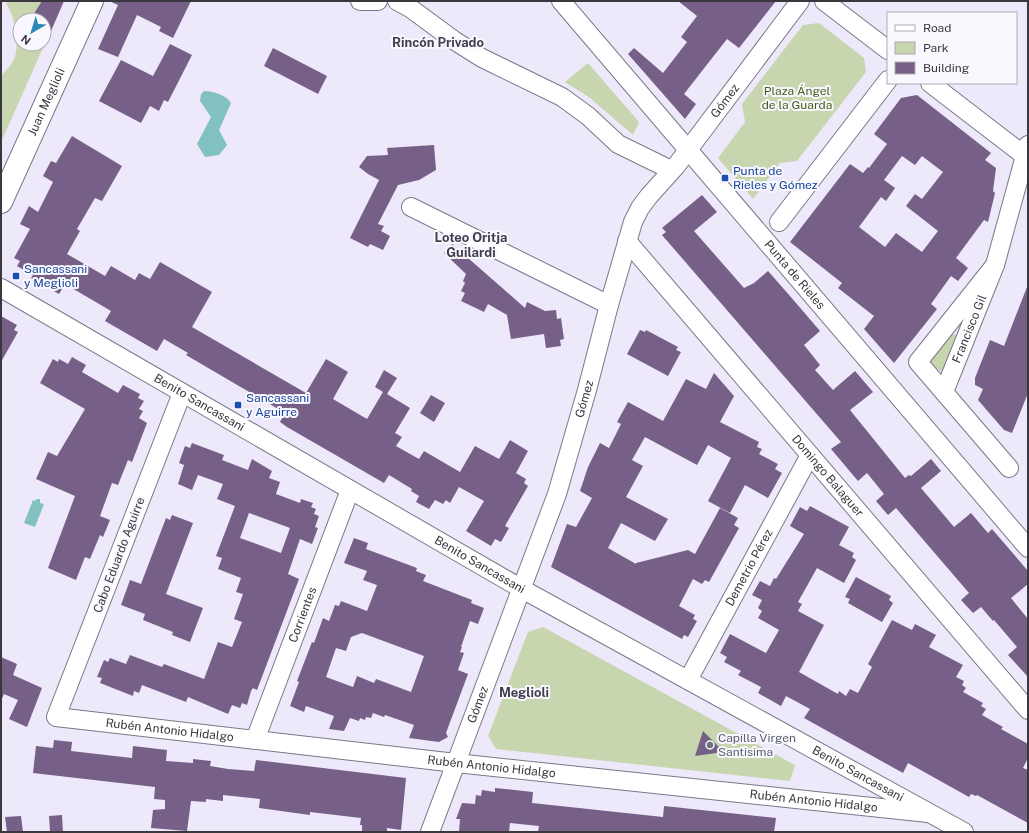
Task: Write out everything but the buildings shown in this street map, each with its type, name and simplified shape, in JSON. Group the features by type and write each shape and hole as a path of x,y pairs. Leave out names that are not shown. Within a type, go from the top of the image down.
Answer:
{"main road":[{"name":"Juan Meglioli","path":"1,202 92,1"}],"street":[{"path":"360,1 378,1"},
{"path":"397,1 410,8 455,41 482,58 562,97 588,116 618,144 671,170"},
{"name":"Punta de Rieles","path":"561,1 1028,548"},
{"name":"Gómez","path":"430,832 557,494 633,222 640,208 658,184 688,150 800,1"},
{"path":"824,1 887,49"},
{"path":"779,222 887,81"},
{"path":"931,84 1026,151"},
{"name":"Francisco Gil","path":"995,265 918,362 944,392 995,265 1026,151"},
{"path":"411,207 609,305"},
{"name":"Domingo Balaguer","path":"627,241 1028,710"},
{"name":"Benito Sancassani","path":"1,288 522,589 964,832"},
{"path":"944,392 1009,468"},
{"name":"Cabo Eduardo Aguirre","path":"56,716 182,393"},
{"name":"Demetrio Pérez","path":"688,680 810,456"},
{"name":"Corrientes","path":"255,740 350,490"},
{"name":"Rubén Antonio Hidalgo","path":"56,716 456,764 928,813"}],"green space":[{"path":"10,1 64,1 52,28 52,12 12,12 12,17 6,3"},
{"name":"Plaza Ángel de la Guarda","path":"819,23 864,58 866,72 797,161 780,163 753,199 718,158 745,122 742,104 803,25"},
{"path":"16,52 41,52 1,142 1,76 13,62"},
{"path":"588,63 639,122 633,135 590,98 565,82"},
{"path":"952,334 957,335 957,339 944,368 941,371 933,366 930,361"},
{"path":"543,627 795,765 790,781 496,749 488,736 528,632"}],"shaded area":[{"path":"204,91 223,96 231,103 219,130 227,145 219,155 205,157 197,144 211,117 200,101 201,94"},
{"path":"40,499 40,503 44,504 35,527 24,523 33,500 35,501"}],"place":[{"name":"Punta de Rieles y Gómez","path":"725,178"},
{"name":"Sancassani y Meglioli","path":"16,276"},
{"name":"Sancassani y Aguirre","path":"238,405"},
{"name":"Capilla Virgen Santisima","path":"710,745"}],"district":[{"name":"Rincón Privado","path":"438,42"},
{"name":"Loteo Oritja Guilardi","path":"471,244"},
{"name":"Meglioli","path":"524,692"}]}
